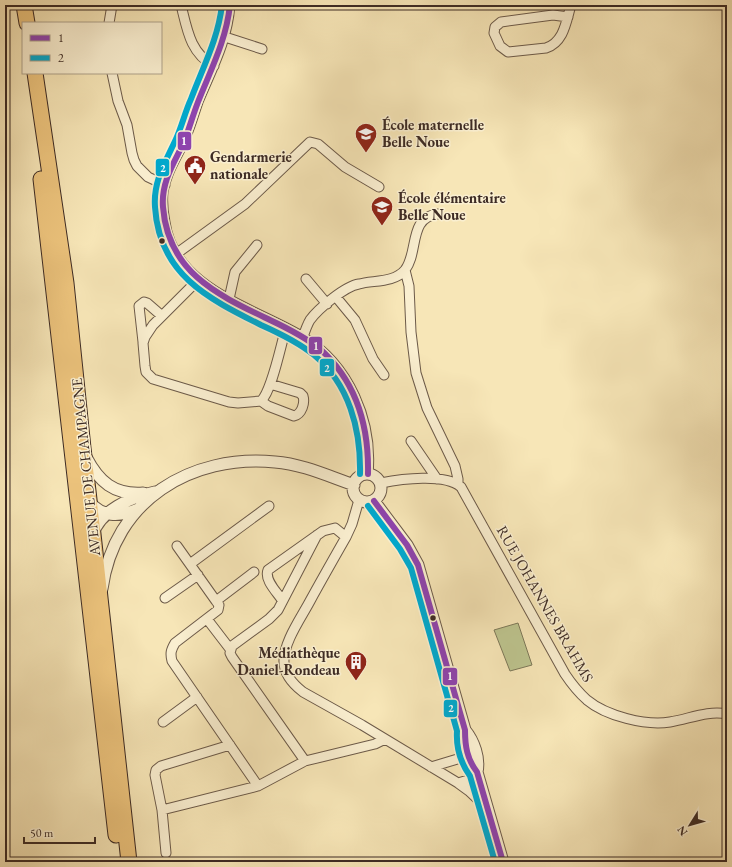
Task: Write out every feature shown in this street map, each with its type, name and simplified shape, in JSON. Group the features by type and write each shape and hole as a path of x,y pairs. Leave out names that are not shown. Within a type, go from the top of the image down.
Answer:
{"main road":[{"path":"24,5 26,22"},
{"path":"29,74 74,471 95,597 119,862"},
{"name":"AVENUE DE CHAMPAGNE","path":"35,74 66,283 82,448 93,534 95,597 129,862"}],"street":[{"path":"109,22 112,5"},
{"path":"181,5 190,41 199,54 208,63 214,66"},
{"path":"230,5 225,37 198,103 186,138 169,172 165,185 163,202 165,224 176,254 198,280 206,286 303,337 315,345 332,362 348,384 362,413 367,438 368,474"},
{"path":"568,16 553,15 502,22 495,27 494,33 500,46 508,52 546,48 558,41 562,35 568,16 571,5"},
{"path":"225,37 262,49"},
{"path":"112,74 118,101 127,124 134,160 137,166 148,177 165,185"},
{"path":"176,254 245,204 310,142 318,144 345,167 379,187"},
{"path":"381,483 406,479 437,479 450,480 458,484 455,466 427,408 416,373 411,332 409,286 405,270 420,224 427,217 438,214"},
{"path":"229,298 235,272 257,245"},
{"path":"303,337 310,320 327,304 352,286 391,279 405,270"},
{"path":"306,279 327,304"},
{"path":"143,343 150,328 198,280"},
{"path":"336,297 355,320 373,359 384,375"},
{"path":"162,316 147,303 144,302 139,306 146,372 153,379 229,402 244,403 261,401 268,406 294,416 298,415 304,404 303,396 300,393 270,384"},
{"path":"261,401 266,395 270,384 286,328"},
{"path":"411,441 437,479"},
{"path":"82,448 95,472 112,488 132,493 158,491"},
{"path":"95,597 113,546 124,528 138,509 158,491 176,480 200,470 222,464 247,461 276,462 297,466 314,470 354,485"},
{"path":"74,471 89,502 97,510 107,514 120,515 138,509"},
{"path":"368,474 378,479 381,483 381,494 374,501 364,502 355,496 354,485 359,477 368,474"},
{"name":"RUE JOHANNES BRAHMS","path":"458,484 466,495 565,674 587,700 610,713 629,719 647,722 671,722 714,712 727,714"},
{"path":"93,534 97,526 107,514 122,504 142,494 158,491"},
{"path":"359,500 352,524 346,537 293,632 286,649 284,663 285,669 291,681 303,692 458,783 469,791 488,810"},
{"path":"374,501 407,545 418,565 465,730 464,743 472,754 471,765 477,772 503,862"},
{"path":"190,564 269,506"},
{"path":"282,600 267,576 268,570 323,531 335,528 346,537"},
{"path":"230,649 275,613 317,535"},
{"path":"177,546 216,601 218,610 175,643 171,649 170,655 172,661 258,786"},
{"path":"216,601 254,572"},
{"path":"165,598 198,575"},
{"path":"207,619 230,649 232,657 239,669 305,761"},
{"path":"163,722 197,698"},
{"path":"162,810 258,786 305,761 375,744 385,739"},
{"path":"166,853 162,810 155,775 156,770 161,766 230,745"},
{"path":"431,767 472,754"},
{"path":"458,783 468,780 477,772"}],"green space":[{"path":"518,623 532,665 510,671 494,630"}],"transit line":[{"name":"2","path":"222,5 217,30 210,53 158,180 155,198 158,230 166,250 176,267 189,281 222,305 302,346 326,367 336,380 350,408 358,440 360,474"},
{"name":"1","path":"230,5 222,43 198,102 184,142 172,165 166,181 163,207 167,230 175,249 185,265 199,279 232,301 302,337 320,349 333,362 352,390 358,406 366,439 368,474"},
{"name":"1","path":"374,501 407,545 418,565 465,730 467,752 477,772 503,862"},
{"name":"2","path":"368,506 400,549 411,568 457,731 459,754 470,776 495,862"}],"place":[{"name":"École maternelle Belle Noue","path":"366,154"},
{"name":"Gendarmerie nationale","path":"195,186"},
{"name":"École élémentaire Belle Noue","path":"382,226"},
{"name":"Médiathèque Daniel-Rondeau","path":"356,682"}]}
